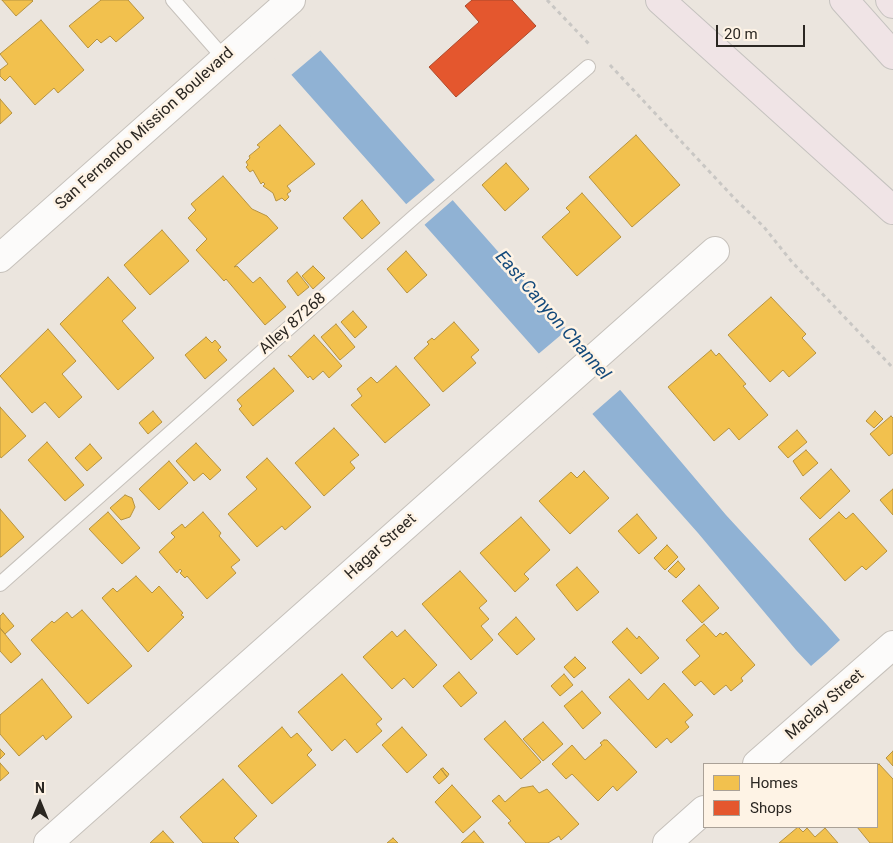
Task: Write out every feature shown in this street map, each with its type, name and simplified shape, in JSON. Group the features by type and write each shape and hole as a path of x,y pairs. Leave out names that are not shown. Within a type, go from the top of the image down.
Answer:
{"highway":[{"path":"660,0 893,210"},
{"path":"844,0 893,55"},
{"path":"890,0 893,4"}],"street":[{"name":"San Fernando Mission Boulevard","path":"0,258 288,3"},
{"name":"Hagar Street","path":"48,843 715,251"},
{"name":"Maclay Street","path":"758,763 893,645"},
{"path":"667,843 703,811"}],"lane":[{"path":"173,0 224,58"},
{"name":"Alley 87268","path":"0,584 414,217 588,67"}],"path":[{"path":"548,0 594,49"},
{"path":"608,62 747,213 764,226 792,262 893,368"}],"water":[{"name":"East Canyon Channel","path":"225,0 276,0 622,392 726,515 840,640 811,666 698,533"}],"pier":[{"path":"222,0 278,0 322,49 290,76"},
{"path":"436,179 454,199 422,227 404,206"},
{"path":"568,329 621,389 590,416 536,356"}],"building: Homes":[{"path":"2,0 32,0 33,1 16,16"},
{"path":"101,0 128,0 144,18 116,42 110,36 101,43 97,39 88,48 69,26"},
{"path":"41,20 84,70 58,93 54,88 35,105 10,76 5,81 0,76 0,70 8,64 0,54"},
{"path":"0,99 12,113 0,124"},
{"path":"280,125 315,164 287,186 291,191 287,194 289,197 285,201 282,198 276,201 273,193 263,186 265,184 263,182 261,184 253,170 250,172 246,167 249,156 260,147 257,145"},
{"path":"636,135 680,185 632,227 589,177"},
{"path":"506,163 529,189 505,211 482,185"},
{"path":"223,176 252,209 267,216 278,228 234,267 237,266 253,283 260,277 286,307 265,325 226,279 224,281 196,250 207,239 188,218 196,210 191,204"},
{"path":"582,193 621,237 577,276 542,237 570,212 566,208"},
{"path":"362,200 380,223 362,239 343,218"},
{"path":"162,230 189,261 150,295 124,265"},
{"path":"406,251 427,275 407,293 387,269"},
{"path":"313,266 325,278 313,289 302,276"},
{"path":"297,272 309,287 298,296 287,281"},
{"path":"108,277 136,308 122,321 154,358 118,390 60,324"},
{"path":"771,297 806,334 802,338 816,353 789,377 783,370 770,382 728,335"},
{"path":"353,311 367,327 355,338 341,322"},
{"path":"454,322 479,350 471,357 476,363 443,392 414,358 429,344 427,342 432,338 434,340"},
{"path":"336,324 355,347 340,360 321,337"},
{"path":"48,329 76,361 62,374 82,397 59,418 45,402 32,413 0,376"},
{"path":"314,335 342,366 329,378 323,371 313,380 310,376 308,378 288,355 291,357"},
{"path":"206,337 212,343 215,340 221,347 218,350 227,360 205,379 185,355"},
{"path":"711,350 716,356 719,353 746,384 743,386 768,415 739,440 729,428 714,441 668,387"},
{"path":"396,366 430,405 385,443 351,405 362,396 357,389 371,377 377,383"},
{"path":"274,368 294,391 253,426 239,409 242,406 237,400"},
{"path":"0,407 26,436 1,458 0,456"},
{"path":"153,411 162,422 148,434 139,423"},
{"path":"875,411 883,419 874,428 866,421"},
{"path":"891,416 893,418 893,453 889,456 870,434"},
{"path":"334,428 359,455 350,462 355,468 324,496 295,463"},
{"path":"797,430 807,442 788,458 778,447"},
{"path":"47,442 84,485 65,501 28,460"},
{"path":"196,443 221,470 210,480 203,473 194,481 176,461"},
{"path":"90,444 102,458 87,471 75,458"},
{"path":"806,450 818,463 803,476 793,461"},
{"path":"267,458 311,507 285,530 282,526 257,547 228,514 257,489 246,477"},
{"path":"169,461 188,483 159,510 139,489"},
{"path":"831,469 850,491 820,519 800,498"},
{"path":"584,471 609,498 570,534 539,501 571,472 577,478"},
{"path":"893,489 893,515 880,500"},
{"path":"125,495 132,498 135,507 130,517 121,520 110,508"},
{"path":"0,509 24,537 1,557 0,557"},
{"path":"108,512 140,548 122,564 89,529"},
{"path":"203,512 221,533 219,536 240,560 231,567 236,573 207,599 187,576 185,578 180,573 182,571 180,569 177,573 159,552 175,537 171,533 182,524 185,528"},
{"path":"839,512 846,519 853,513 887,551 866,570 862,566 845,581 809,539"},
{"path":"637,514 657,538 639,554 618,531"},
{"path":"521,517 550,550 524,574 529,579 515,592 480,553"},
{"path":"667,545 678,557 665,570 654,558"},
{"path":"678,561 685,569 676,578 668,571"},
{"path":"577,567 599,592 577,611 556,585"},
{"path":"460,571 487,601 479,608 489,619 481,626 493,640 471,660 422,604"},
{"path":"136,576 152,593 159,586 183,613 181,615 184,617 148,652 102,598 113,588 117,592"},
{"path":"699,585 719,608 702,623 682,601"},
{"path":"82,610 132,666 88,704 31,640 52,621 54,623 67,612 72,618"},
{"path":"3,613 14,626 5,634 0,628 0,616"},
{"path":"516,617 535,639 517,655 498,634"},
{"path":"704,624 716,637 720,633 723,635 726,632 755,665 741,678 743,681 731,691 726,685 714,695 701,681 695,686 682,672 700,656 686,640"},
{"path":"0,628 21,654 11,663 0,651"},
{"path":"627,628 637,639 639,636 659,658 641,674 612,642"},
{"path":"405,630 437,665 413,688 404,678 392,689 363,657 392,631 397,637"},
{"path":"575,657 586,668 574,678 564,667"},
{"path":"459,672 477,693 461,707 443,686"},
{"path":"342,674 382,719 376,724 382,731 357,753 345,739 332,751 298,712"},
{"path":"564,674 573,685 560,696 551,686"},
{"path":"42,679 72,717 46,740 43,735 19,756 0,734 0,715"},
{"path":"629,679 648,700 664,683 693,715 685,722 689,727 671,743 667,738 656,748 609,697"},
{"path":"582,691 601,713 583,729 564,706"},
{"path":"505,721 541,762 521,779 484,739"},
{"path":"543,722 563,744 543,761 523,739"},
{"path":"282,727 291,738 297,733 312,750 307,755 316,765 272,804 238,766"},
{"path":"402,727 427,755 407,773 382,745"},
{"path":"607,740 637,772 617,791 613,786 598,801 572,774 566,779 552,764 572,745 585,760 602,745 600,743"},
{"path":"0,749 5,754 0,759"},
{"path":"893,751 893,766 886,758"},
{"path":"0,763 9,773 0,781"},
{"path":"878,765 893,779 893,843 870,843 858,828 878,828"},
{"path":"443,768 449,774 447,777 441,769"},
{"path":"441,769 447,777 439,784 433,777"},
{"path":"223,779 257,816 234,838 239,843 203,843 180,817"},
{"path":"452,785 481,817 463,833 435,802"},
{"path":"533,786 539,793 547,789 579,824 561,840 559,836 548,843 526,843 508,823 511,821 492,801 499,795 505,802 521,788"},
{"path":"797,828 803,832 807,828 815,837 825,828 838,843 779,843"},
{"path":"163,831 174,843 150,843"},
{"path":"474,831 484,843 461,843"},
{"path":"393,838 398,843 387,843"}],"building: Shops":[{"path":"472,0 512,0 536,26 456,97 429,67 479,22 465,6"}]}
